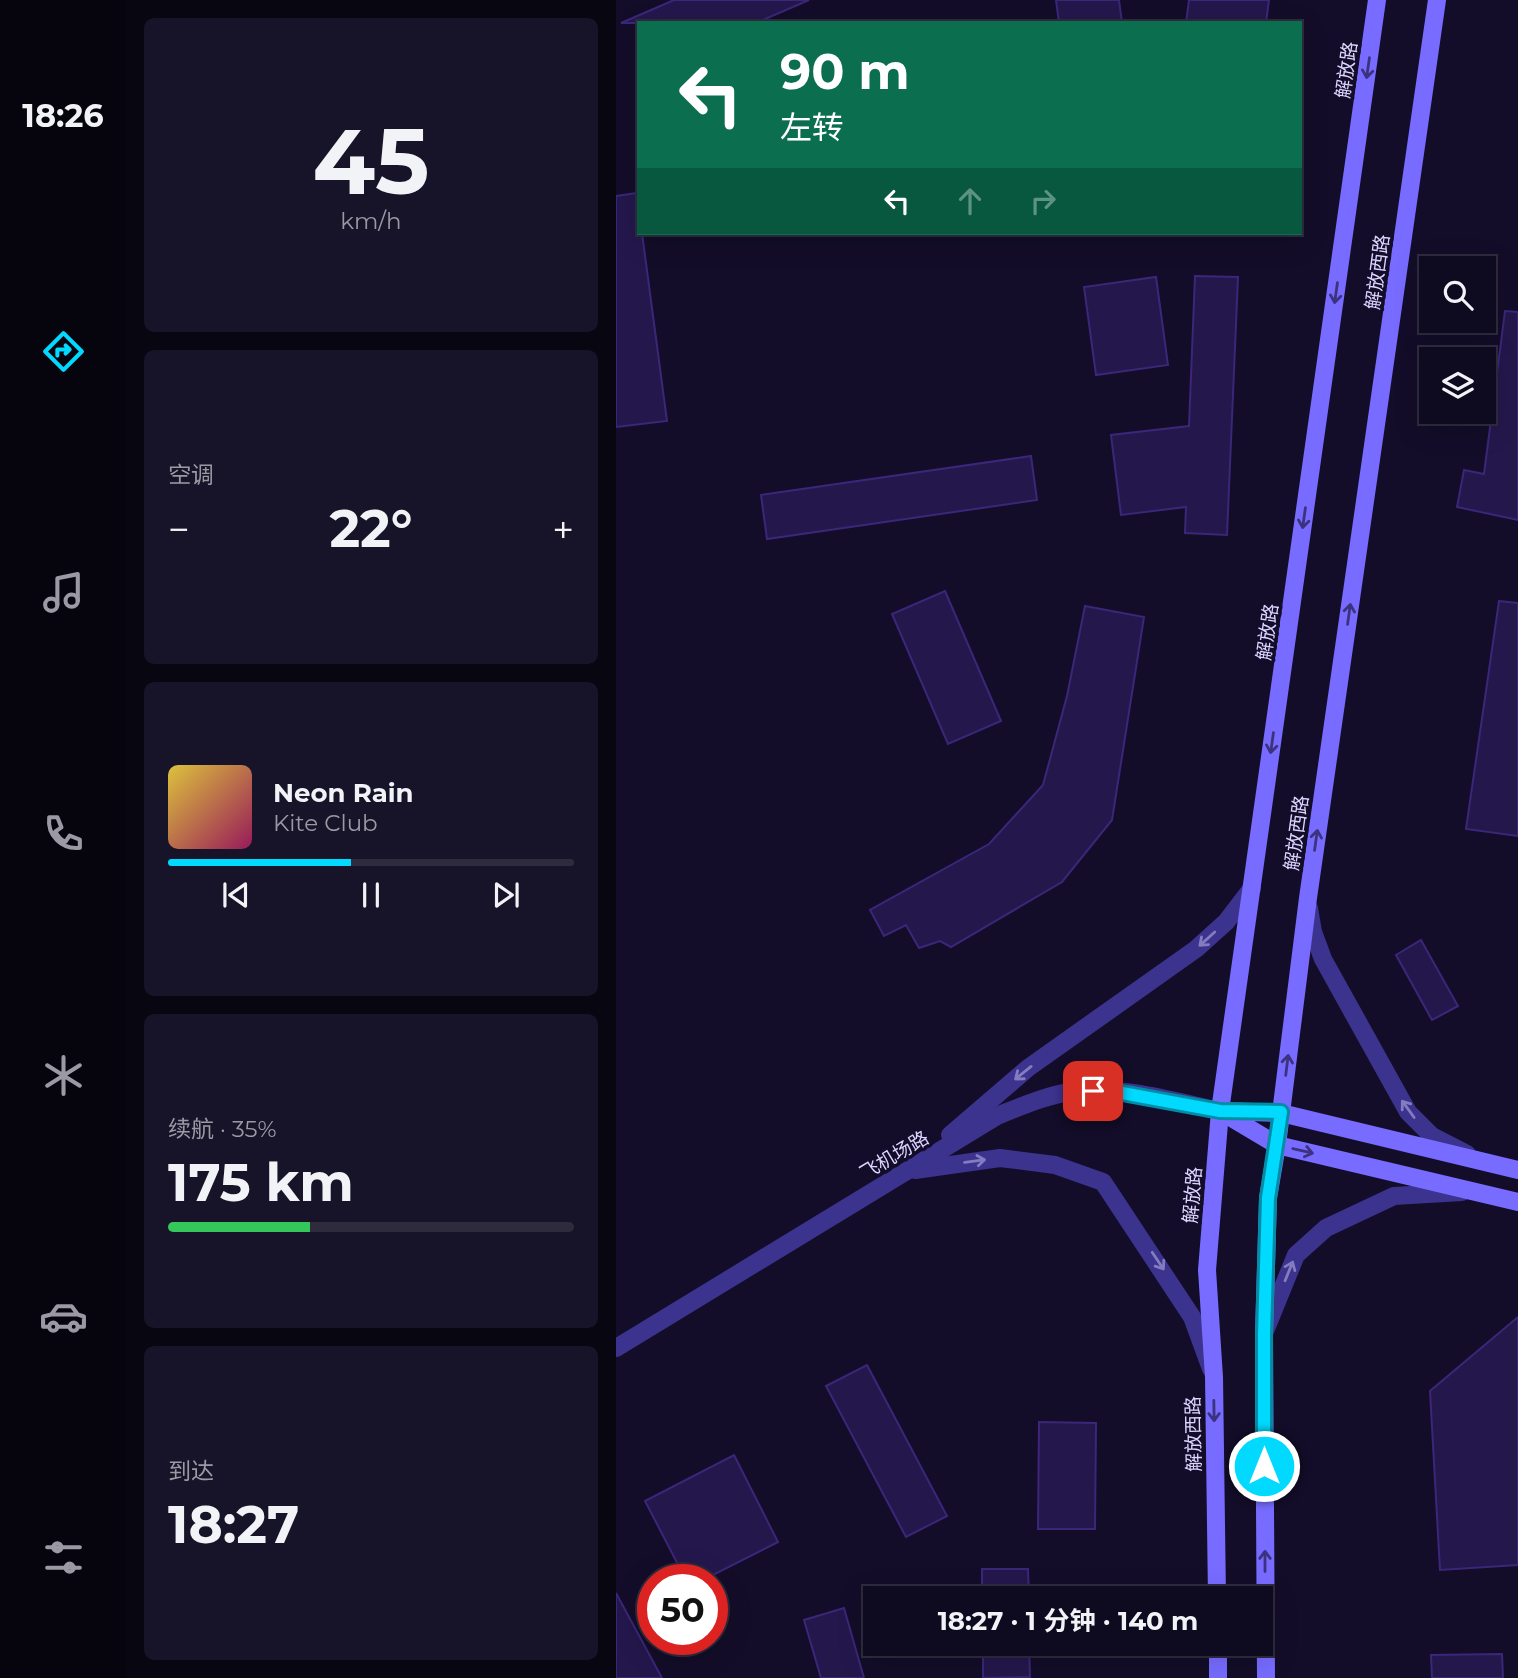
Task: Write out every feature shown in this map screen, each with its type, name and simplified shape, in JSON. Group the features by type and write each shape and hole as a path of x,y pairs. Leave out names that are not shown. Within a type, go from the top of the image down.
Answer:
{"main road":[{"name":"解放路","path":"1207,1270 1220,1111 1377,0"},
{"name":"解放西路","path":"1266,1678 1264,1334 1268,1198 1308,898 1437,0"},
{"path":"1220,1111 1281,1112 1518,1170"},
{"path":"1220,1111 1277,1145 1518,1202"},
{"name":"解放西路","path":"1207,1270 1214,1377 1217,1586"},
{"path":"1218,1656 1218,1678"}],"street":[{"path":"908,1171 1028,1068 1196,950 1226,922 1252,888"},
{"path":"1308,898 1313,932 1323,959 1408,1112 1432,1136 1482,1161"},
{"name":"飞机场路","path":"616,1348 997,1116 1038,1100 1074,1091 1111,1091 1220,1111"},
{"path":"908,1171 1000,1158 1055,1166 1103,1182 1192,1317 1214,1377"},
{"path":"1264,1334 1296,1255 1326,1228 1394,1196 1473,1192"}],"building":[{"path":"674,0 809,0 761,21 621,23"},
{"path":"1056,0 1119,0 1122,21 1059,21"},
{"path":"1189,0 1269,0 1266,21 1186,21"},
{"path":"637,193 637,235 642,235 667,421 616,427 616,196"},
{"path":"1195,276 1238,277 1227,535 1185,533 1186,507 1121,515 1111,435 1189,426"},
{"path":"1156,277 1168,365 1096,375 1084,287"},
{"path":"1505,311 1518,312 1518,520 1457,507 1464,470 1484,474 1490,424 1496,424 1496,381"},
{"path":"1031,456 1037,500 767,539 761,495"},
{"path":"945,591 1001,721 948,744 892,614"},
{"path":"1499,601 1518,603 1518,836 1466,829"},
{"path":"1085,606 1144,617 1112,820 1062,882 951,947 940,941 919,948 906,925 884,936 870,910 989,844 1043,785 1067,696"},
{"path":"1421,940 1458,1006 1432,1020 1396,955"},
{"path":"1518,1317 1518,1565 1440,1570 1430,1391"},
{"path":"867,1365 947,1516 906,1537 826,1386"},
{"path":"1039,1422 1096,1423 1095,1529 1038,1529"},
{"path":"734,1455 778,1542 728,1567 728,1564 678,1564 645,1501"},
{"path":"982,1569 1028,1569 1029,1586 982,1586"},
{"path":"616,1593 637,1632 637,1655 650,1655 662,1678 616,1678"},
{"path":"844,1608 864,1678 821,1678 804,1620"},
{"path":"1502,1654 1503,1678 1432,1678 1431,1655"},
{"path":"983,1656 1029,1656 1030,1677 983,1678"}],"route":[{"path":"1093,1091 1157,1098 1220,1111 1281,1112 1268,1198 1264,1466"}]}
